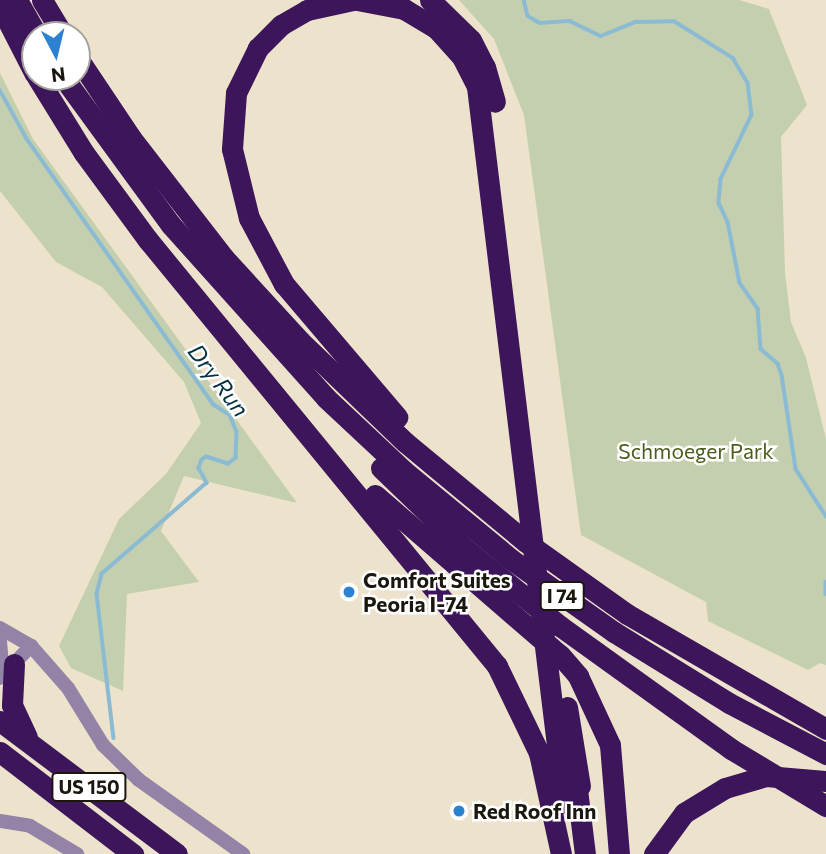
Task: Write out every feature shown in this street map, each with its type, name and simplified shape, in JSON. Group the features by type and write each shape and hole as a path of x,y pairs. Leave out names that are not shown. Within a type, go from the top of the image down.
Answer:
{"highway":[{"path":"17,0 29,21"},
{"path":"42,0 55,21"},
{"path":"459,490 440,460 292,297 256,234 236,177 233,106 242,74 255,51 281,25 307,10 355,0 404,9 436,28 455,47 475,82 585,854"},
{"path":"430,0 471,40 494,94 536,514"},
{"path":"0,6 21,47"},
{"name":"I 74","path":"91,78 131,138 224,258 314,355 459,490 627,614 826,729"},
{"path":"45,91 79,145 148,240 497,666 539,753 561,854"},
{"name":"I 74","path":"73,91 139,187 327,398 431,495 561,596 673,670 826,754"},
{"path":"148,240 382,503 574,671 595,705 610,745 620,854"},
{"path":"327,398 355,441 486,566 589,649 750,761 826,806"},
{"path":"6,672 12,705 29,742"},
{"path":"561,694 570,854"},
{"path":"561,694 591,854"},
{"name":"US 150","path":"0,720 177,854"},
{"name":"US 150","path":"0,752 133,854"},
{"path":"654,854 684,813 725,788 766,776 826,781"}],"street":[{"path":"0,628 31,646 68,688 103,746 139,780 243,854"},
{"path":"0,641 6,672"},
{"path":"6,672 31,646"},
{"path":"0,821 30,826 77,854"}],"green space":[{"name":"Schmoeger Park","path":"459,0 739,0 769,9 807,105 781,137 785,273 791,322 806,358 826,439 826,665 820,663 808,670 708,621 706,602 581,535 524,115 494,39"},
{"path":"0,73 33,139 297,503 184,476 161,531 199,582 127,594 123,691 71,668 59,646 119,519 166,474 201,423 184,382 102,287 56,262 0,191"}],"waterway":[{"path":"524,0 528,16 540,23 570,21 601,36 635,22 674,21 733,58 748,83 752,115 721,179 719,203 728,222 740,283 758,309 761,349 778,364 782,375 796,469 826,516"},
{"name":"Dry Run","path":"0,90 27,139 213,404 230,415 237,432 236,458 228,464 206,457 202,460 199,468 207,483 102,574 97,594 114,738"},
{"path":"826,582 826,594"}],"place":[{"name":"Comfort Suites Peoria I-74","path":"349,592"},
{"name":"Red Roof Inn","path":"459,811"}]}
